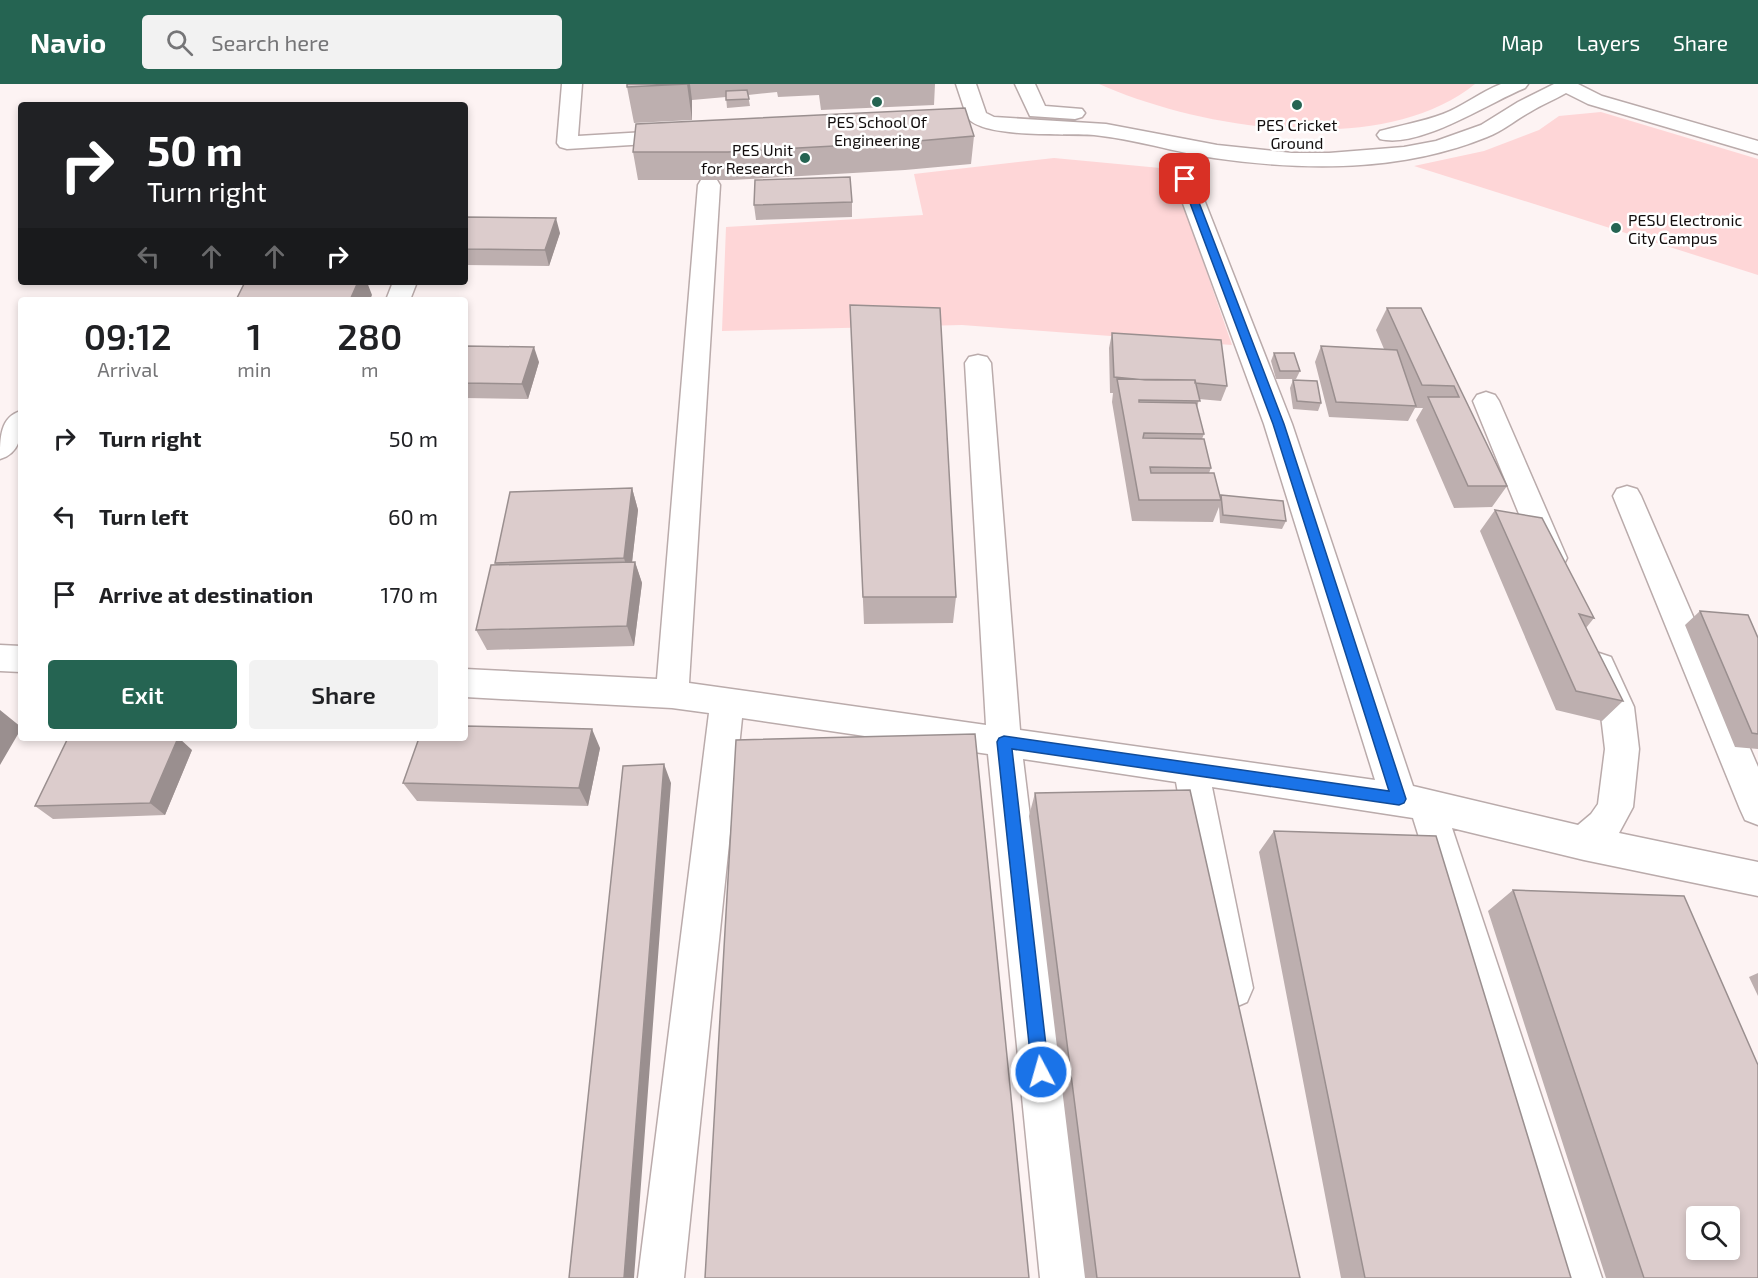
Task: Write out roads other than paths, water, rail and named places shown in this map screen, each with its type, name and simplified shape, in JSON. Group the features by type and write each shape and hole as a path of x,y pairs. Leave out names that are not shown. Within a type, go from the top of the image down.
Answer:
{"street":[{"path":"572,84 567,143 696,135"},
{"path":"966,84 977,117"},
{"path":"1025,84 1031,119"},
{"path":"954,119 977,117 990,123 1031,119 1121,132 1180,137 1297,141 1362,138 1414,130 1449,119 1473,108 1490,96 1518,84"},
{"path":"1598,84 1758,131"},
{"path":"1180,137 1259,157 1303,160 1395,155 1438,147 1477,134 1504,122 1521,109 1565,86 1595,100 1758,148"},
{"path":"1185,179 1278,424 1579,1278"},
{"path":"672,694 708,185"},
{"path":"978,363 1006,759 1063,1278"},
{"path":"1486,401 1562,580"},
{"path":"0,420 18,419"},
{"path":"0,449 18,423"},
{"path":"1627,496 1758,809"},
{"path":"1584,843 1604,826 1614,807 1622,749 1617,707 1589,643"},
{"path":"0,658 18,659"},
{"path":"468,683 672,694 727,702 1006,759 1191,769 1413,802 1584,843 1758,879"},
{"path":"661,1278 727,702"},
{"path":"1191,769 1240,1020"}],"place":[{"name":"PES School Of Engineering","path":"877,102"},
{"name":"PES Cricket Ground","path":"1297,105"},
{"name":"PES Unit for Research","path":"805,158"},
{"name":"PESU Electronic City Campus","path":"1616,228"}]}
